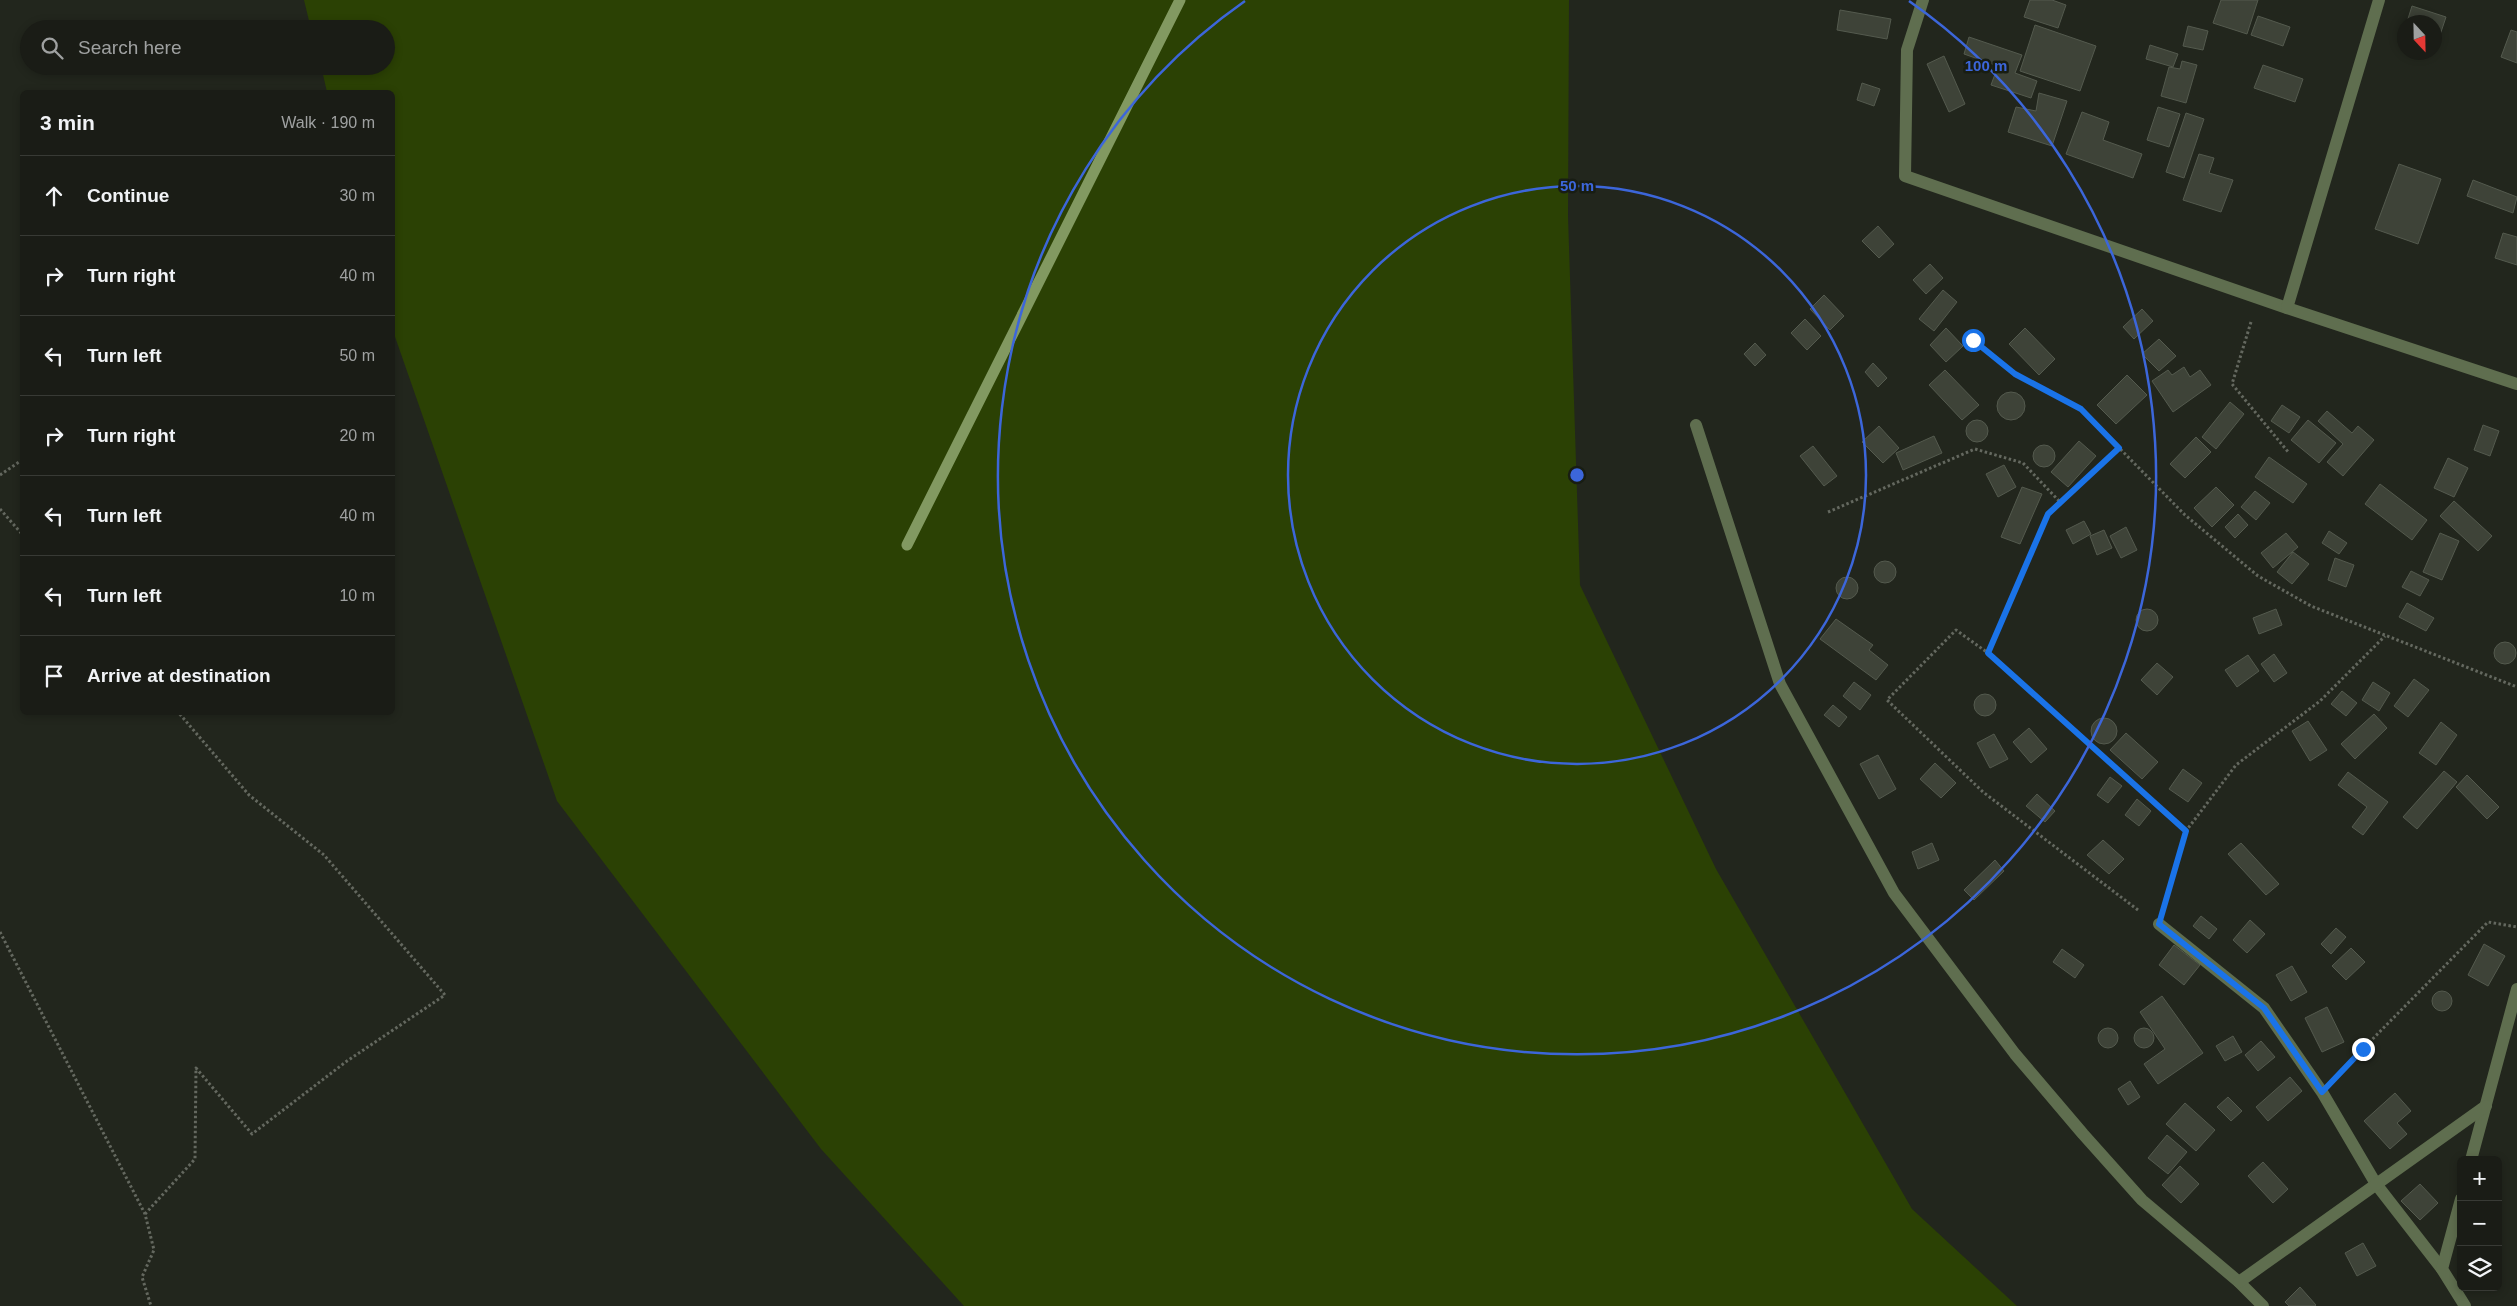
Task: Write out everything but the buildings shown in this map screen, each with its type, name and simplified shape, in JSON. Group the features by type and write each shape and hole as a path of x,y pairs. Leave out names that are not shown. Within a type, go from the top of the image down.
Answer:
{"street":[{"path":"1923,0 1907,50 1905,176 2287,308 2517,384"},
{"path":"2287,308 2379,0"},
{"path":"1696,425 1780,684 1894,893 2015,1054 2083,1134 2142,1200 2239,1282 2262,1306"},
{"path":"2159,924 2264,1008 2322,1092 2376,1184 2442,1269 2464,1306"},
{"path":"2472,1156 2517,989"},
{"path":"2239,1282 2486,1106"},
{"path":"2442,1269 2460,1201"}],"path":[{"path":"2258,298 2232,384 2289,453"},
{"path":"1973,340 2015,374 2081,409 2185,515 2258,576 2311,606 2517,687"},
{"path":"1988,653 2048,514 2119,448"},
{"path":"1828,512 1975,449 2024,463 2060,502"},
{"path":"0,476 20,461"},
{"path":"0,509 20,532"},
{"path":"2186,831 1988,653 1956,630 1887,700 1983,792 2159,924 2186,831 2236,765 2320,701 2386,636"},
{"path":"145,1214 195,1159 196,1068 252,1134 347,1061 445,996 324,855 249,795 181,715"},
{"path":"2322,1092 2488,922 2517,927"},
{"path":"0,932 145,1214 154,1250 142,1277 151,1306"}],"green space":[{"path":"304,0 1569,0 1568,216 1580,585 1716,869 1912,1209 2017,1306 964,1306 821,1149 557,801 395,337 395,90 327,90 323,75 395,75 395,20 309,20"}],"waterway":[{"path":"907,545 1180,0"}],"route":[{"path":"1973,340 2015,374 2081,409 2119,448 2048,514 1988,653 2070,729 2186,831 2159,924 2264,1008 2322,1092 2363,1049"}]}
